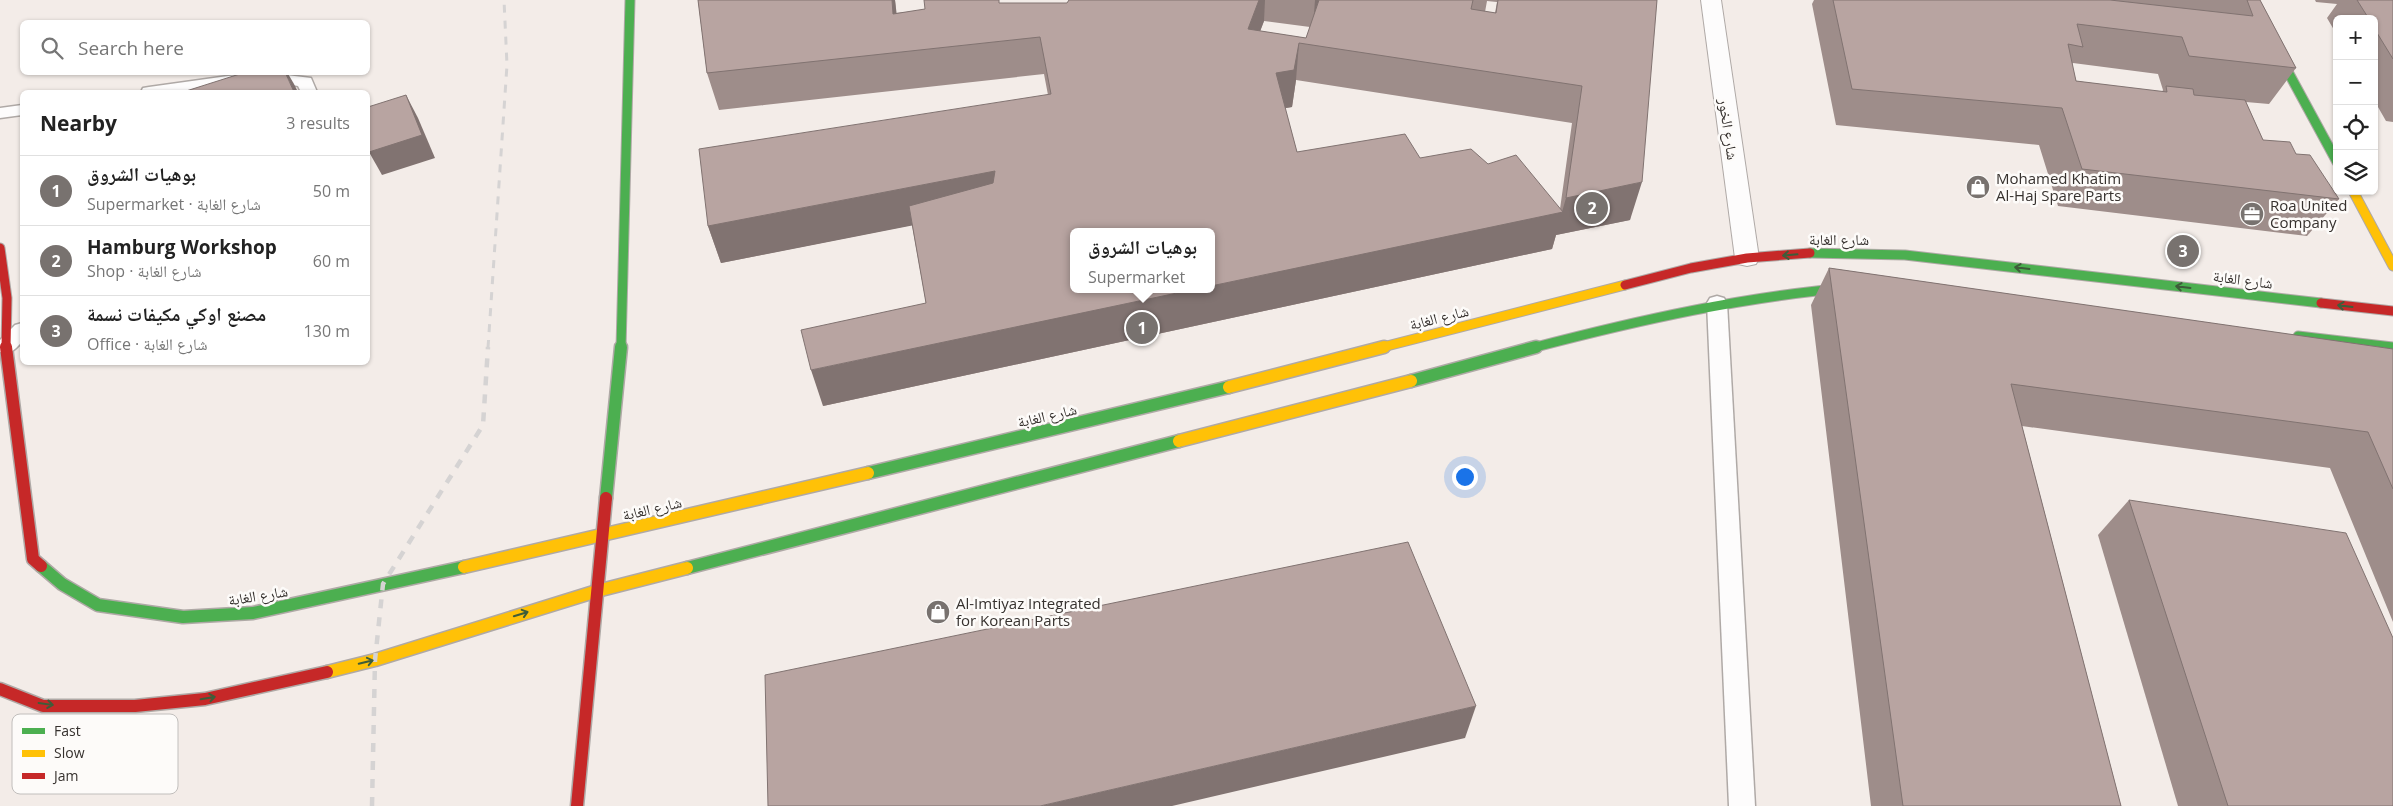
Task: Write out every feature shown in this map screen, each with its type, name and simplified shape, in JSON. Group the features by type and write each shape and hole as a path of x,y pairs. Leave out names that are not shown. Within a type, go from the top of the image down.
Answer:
{"main road":[{"path":"577,806 622,336 630,0"},
{"path":"2249,0 2333,155"},
{"path":"2354,195 2393,266"},
{"name":"شارع الغابة","path":"0,248 7,298 6,346 33,559 62,584 98,605 183,617 253,613 602,535 1189,397 1691,268 1747,258 1830,252 1905,255 2393,311"},
{"path":"0,689 43,706 134,706 205,699 375,660 597,591 1717,303 1816,288 1867,287"},
{"path":"2285,334 2393,348"}],"street":[{"name":"شارع الخور","path":"1711,0 1747,258"}],"lane":[{"path":"165,90 263,77 291,78 305,82 308,90"},
{"path":"0,113 20,110"},
{"path":"1717,303 1742,806"},
{"path":"6,346 20,332"}],"building":[{"path":"698,0 892,0 893,14 925,9 924,0 999,0 999,3 1067,3 1069,0 1259,0 1248,29 1306,38 1319,0 1473,0 1471,9 1496,13 1498,0 1657,0 1642,182 1566,198 1582,86 1299,43 1294,70 1276,73 1297,152 1405,134 1420,158 1471,149 1488,164 1516,155 1563,212 1215,285 1215,228 1070,228 1070,293 1177,293 811,370 801,330 926,303 909,206 993,183 995,171 708,226 699,149 1051,94 1040,37 707,73"},
{"path":"1833,0 2110,0 2253,16 2247,0 2260,0 2296,68 2189,56 2182,37 2077,24 2083,47 2068,44 2076,81 2167,92 2166,86 2193,89 2194,95 2245,100 2263,140 2290,142 2296,154 2310,155 2333,190 2333,195 2336,195 2339,199 2082,169 2062,108 1852,89"},
{"path":"2357,0 2393,0 2393,59 2378,35 2378,15 2366,15"},
{"path":"237,75 286,75 293,90 189,90"},
{"path":"406,95 422,135 370,152 370,106"},
{"path":"1829,268 2393,349 2393,489 2368,432 2011,384 2121,806 1903,806"},
{"path":"2129,500 2346,533 2393,638 2393,806 2228,806"},
{"path":"1408,542 1476,706 1040,806 768,806 765,675"}],"railway":[{"path":"488,348 507,65 504,0"},
{"path":"372,806 375,660 383,584 483,425 488,347"}],"traffic: fast":[{"path":"606,498 622,336 630,0"},
{"path":"2249,0 2333,155"},
{"path":"1810,253 1905,255 2321,303"},
{"path":"1411,381 1577,336 1688,310 1800,291 1857,287"},
{"path":"2298,336 2393,347"},
{"path":"868,473 1229,387"},
{"path":"687,568 1179,441"},
{"path":"41,566 62,584 98,605 183,617 253,613 464,567"}],"traffic: slow":[{"path":"2355,195 2393,266"},
{"path":"1229,387 1625,285"},
{"path":"1179,441 1411,381"},
{"path":"464,567 868,473"},
{"path":"327,672 375,660 597,591 687,568"}],"traffic: jam":[{"path":"0,248 7,298 6,346 13,413 33,559 41,566"},
{"path":"1625,285 1691,268 1747,258 1810,253"},
{"path":"2321,303 2393,311"},
{"path":"577,806 606,498"},
{"path":"0,689 43,706 135,706 205,699 327,672"}],"place":[{"name":"Mohamed Khatim Al-Haj Spare Parts","path":"1978,187"},
{"name":"Hamburg Workshop","path":"1592,208"},
{"name":"Roa United Company","path":"2252,214"},
{"name":"مصنع اوكي مكيفات نسمة","path":"2183,251"},
{"name":"بوهيات الشروق","path":"1142,328"},
{"name":"Al-Imtiyaz Integrated for Korean Parts","path":"938,612"}]}
